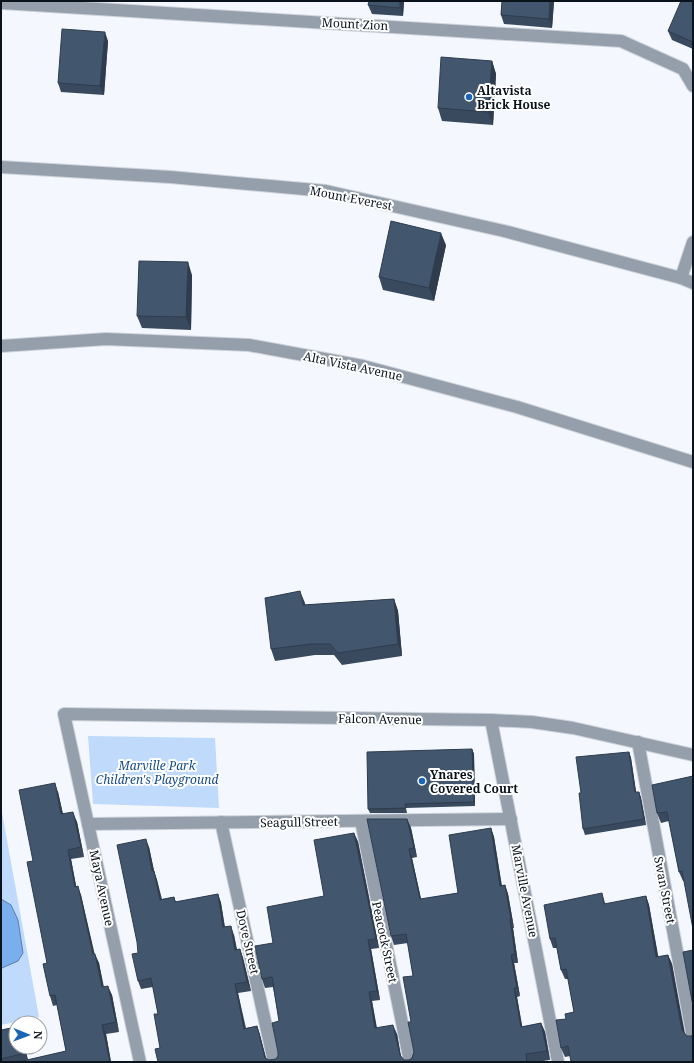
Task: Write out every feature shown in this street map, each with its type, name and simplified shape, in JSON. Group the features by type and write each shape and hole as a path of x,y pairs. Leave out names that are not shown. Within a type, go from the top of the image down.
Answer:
{"street":[{"name":"Mount Zion","path":"1,3 621,41 683,69 693,86"},
{"name":"Mount Everest","path":"1,167 170,177 326,192 504,230 681,278 693,283"},
{"path":"681,278 693,242"},
{"name":"Alta Vista Avenue","path":"1,346 106,339 249,345 371,368 517,407 693,462"},
{"name":"Falcon Avenue","path":"64,714 491,720 532,722 573,728 693,755"},
{"name":"Maya Avenue","path":"64,714 140,1062"},
{"name":"Marville Avenue","path":"491,720 558,1062"},
{"name":"Swan Street","path":"638,742 693,1038"},
{"name":"Seagull Street","path":"88,824 510,819"},
{"name":"Peacock Street","path":"361,821 410,1062"},
{"name":"Dove Street","path":"221,822 274,1062"}],"green space":[{"name":"Marville Park Children's Playground","path":"88,736 215,738 219,808 93,804"},
{"path":"1,807 39,1015 8,1015 8,1024 1,1025"}],"water":[{"path":"1,899 11,905 18,920 23,953 18,961 2,968 1,968"}],"building":[{"path":"369,1 400,1 400,8 368,5"},
{"path":"502,1 550,1 549,19 501,15"},
{"path":"681,1 693,1 693,42 668,31"},
{"path":"62,29 105,32 100,86 58,83"},
{"name":"Altavista Brick House","path":"441,57 492,61 488,112 438,108"},
{"path":"391,221 441,233 429,288 379,277"},
{"path":"139,261 188,262 186,317 137,316"},
{"path":"300,591 303,605 394,599 398,644 338,653 330,644 311,644 271,649 265,598"},
{"name":"Ynares Covered Court","path":"472,749 474,802 405,804 406,808 368,809 367,752"},
{"path":"629,752 635,792 639,792 644,819 583,829 579,793 581,793 576,757"},
{"path":"693,776 693,929 682,871 679,872 667,812 657,813 652,785"},
{"path":"55,783 61,814 73,812 81,847 68,850 75,887 78,886 102,987 108,986 116,1022 102,1025 110,1062 18,1062 66,1051 55,995 50,996 43,964 47,963 27,862 33,861 19,790"},
{"path":"367,819 407,819 414,848 409,849 420,899 458,893 449,835 491,828 500,886 505,885 511,919 515,954 511,955 517,988 514,988 521,1027 541,1023 547,1051 526,1054 527,1062 158,1062 155,1049 160,1048 154,1014 158,1014 151,978 138,981 132,954 138,953 137,942 117,845 146,839 152,871 154,871 160,900 174,897 175,902 218,894 223,927 231,926 235,950 240,949 247,982 235,984 244,1029 257,1026 265,1058 269,1060 276,1059 278,1056 272,1023 279,1021 272,977 262,979 255,946 273,943 267,907 324,896 314,840 354,833 376,939 368,940 377,991 369,992 375,1028 393,1025 400,1055 404,1060 409,1060 412,1058 414,1052 408,1022 411,1022 403,977 413,976 406,934 391,936"},
{"path":"602,893 604,904 646,896 656,957 668,955 682,1030 687,1036 693,1035 693,1062 571,1062 568,1046 561,1048 556,1020 566,1019 565,1014 574,1012 566,969 561,970 555,938 550,939 544,905"},
{"path":"693,950 693,1006 683,952"},
{"path":"8,1029 8,1055 17,1055 1,1059 1,1030"}],"place":[{"name":"Altavista Brick House","path":"469,97"},
{"name":"Ynares Covered Court","path":"422,781"}]}
